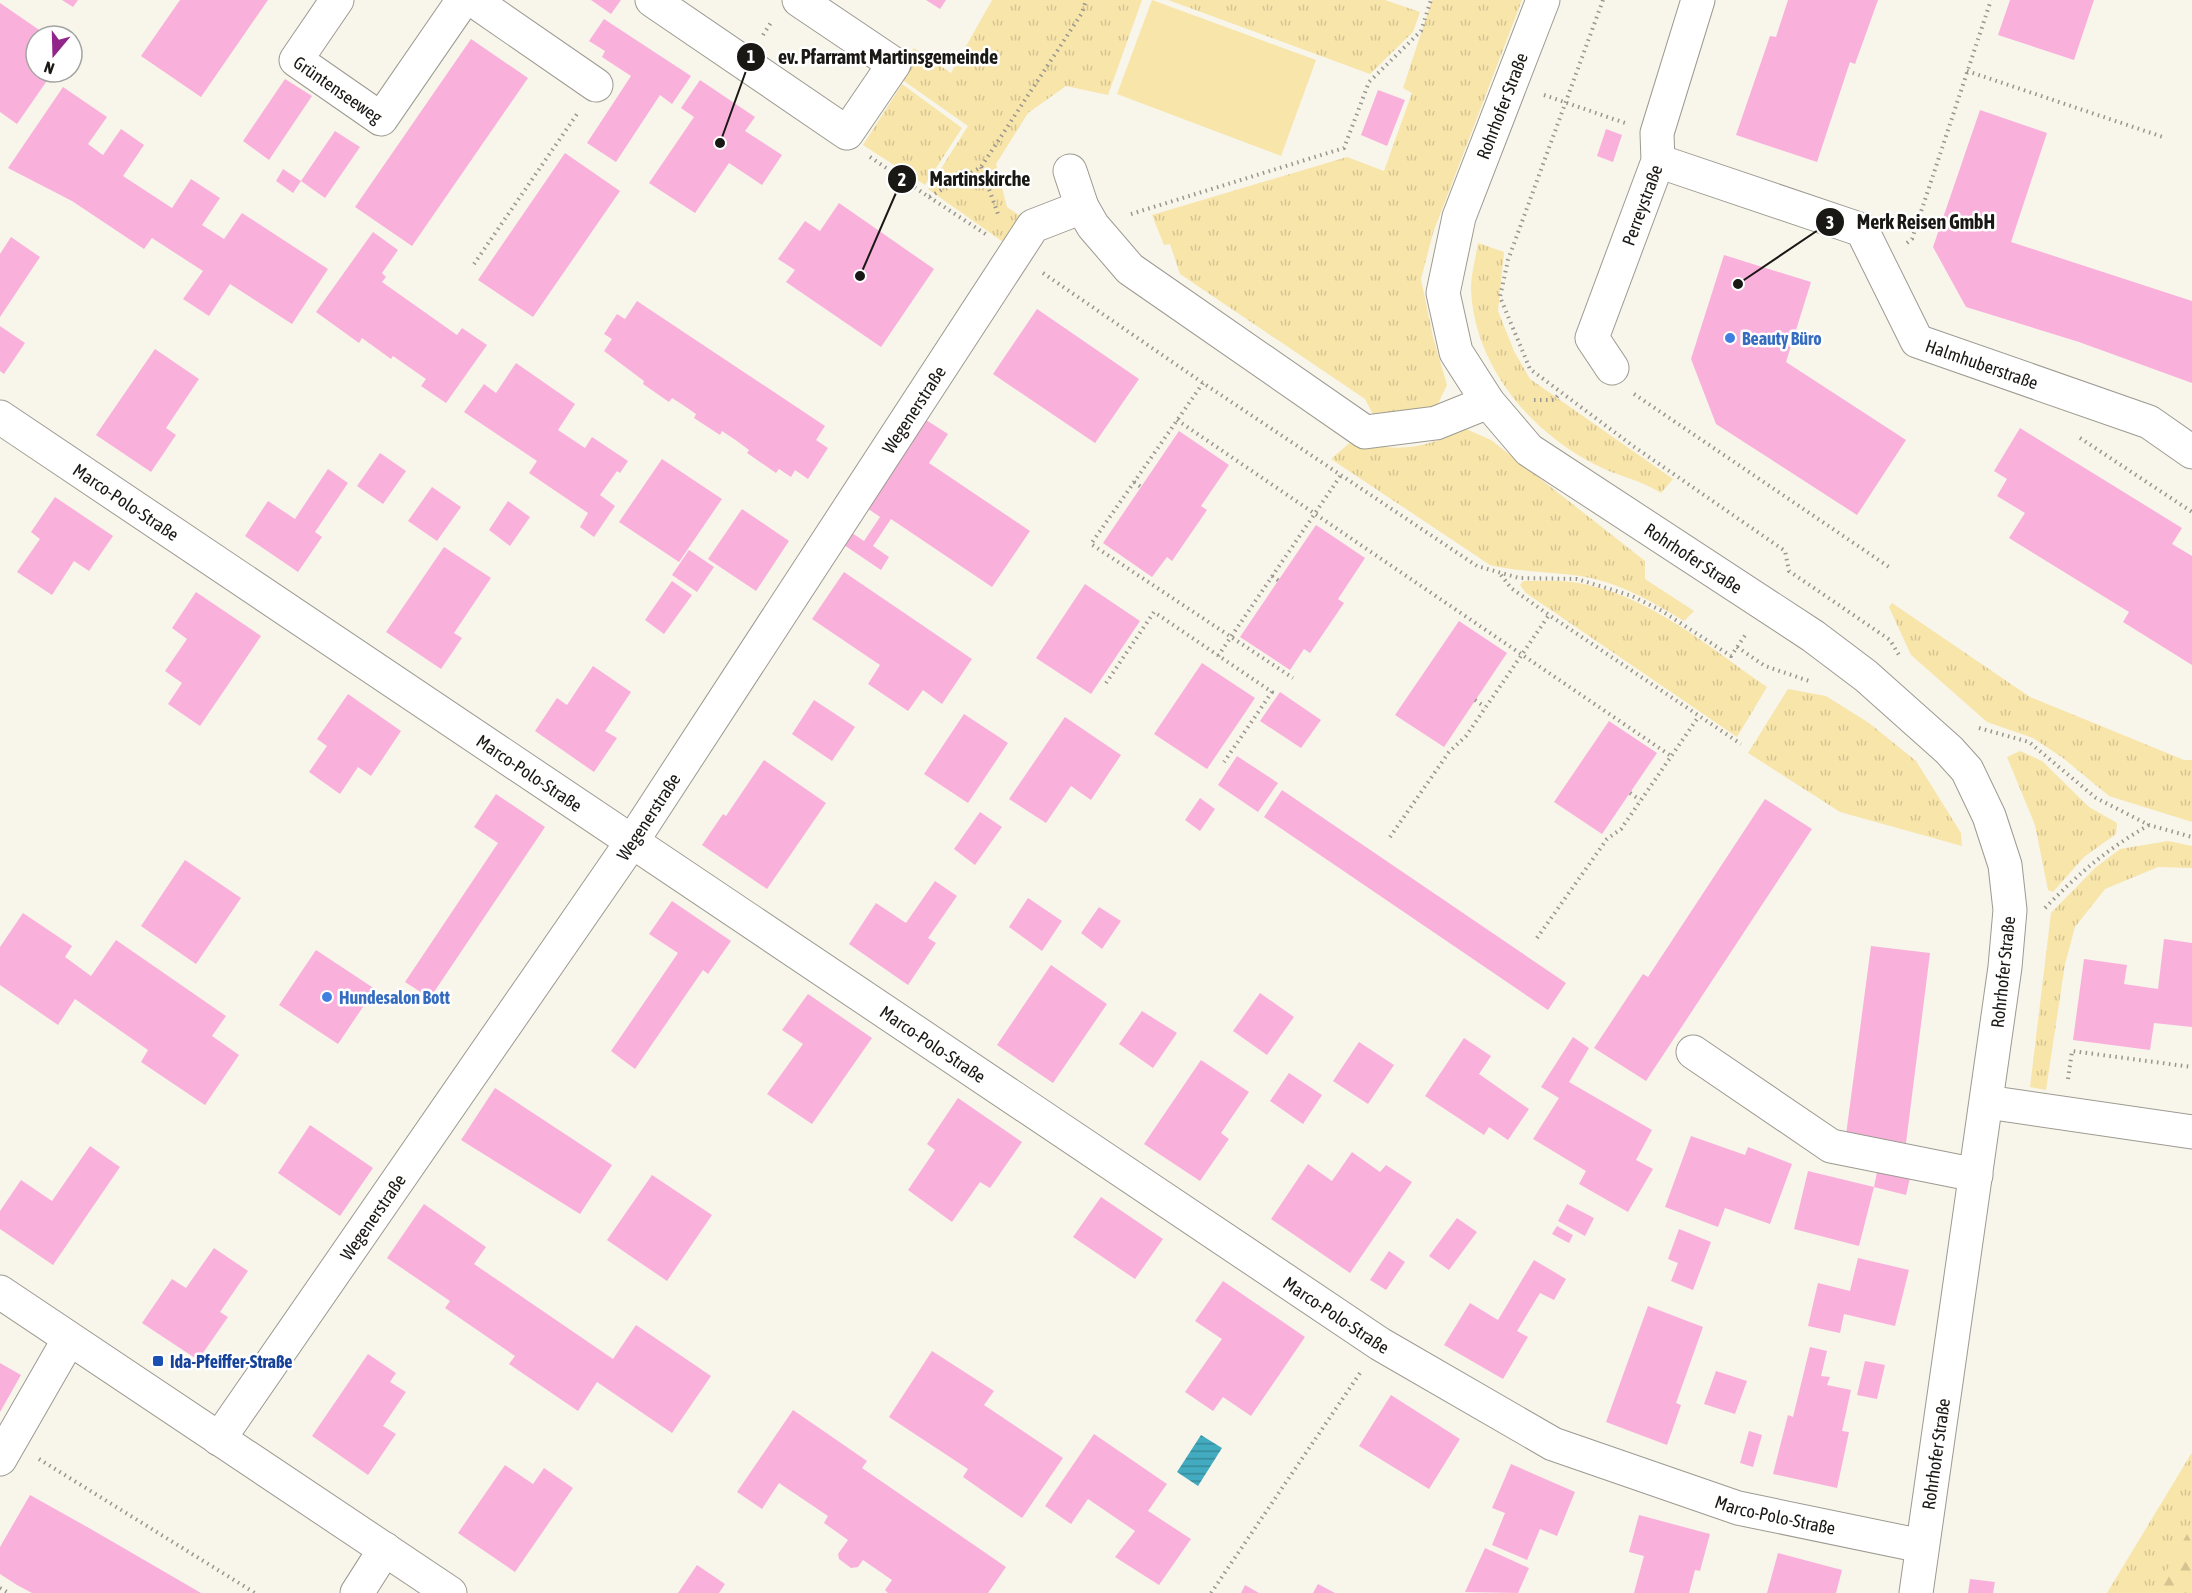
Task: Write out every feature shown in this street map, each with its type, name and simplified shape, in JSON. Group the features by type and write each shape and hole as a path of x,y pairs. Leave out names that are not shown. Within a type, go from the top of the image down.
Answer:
{"street":[{"name":"Grüntenseeweg","path":"337,0 296,60 381,119 463,0"},
{"path":"473,0 596,86"},
{"path":"652,0 847,133 894,64 799,0"},
{"name":"Rohrhofer Straße","path":"1543,0 1459,217 1443,293 1456,352 1488,402 1529,450 1813,636 1866,676 1949,750 1966,770 1989,816 2005,865 2010,910 1987,1102 1916,1593"},
{"name":"Perreystraße","path":"1612,368 1593,338 1657,147 1698,0"},
{"name":"Halmhuberstraße","path":"1657,147 1862,230 1917,341 2149,422 2192,452"},
{"path":"1070,171 1087,217 1130,268 1365,432 1436,423 1488,402"},
{"name":"Wegenerstraße","path":"219,1439 631,843 1034,226 1087,217"},
{"name":"Marco-Polo-Straße","path":"0,417 1380,1344 1553,1444 1738,1508 1922,1546"},
{"path":"1693,1052 1831,1146 1976,1175"},
{"path":"1987,1102 2192,1132"},
{"path":"0,1292 450,1593"},
{"path":"5,1450 69,1339"},
{"path":"357,1593 385,1549"}],"path":[{"path":"929,197 981,167 1082,14 1086,0"},
{"path":"1087,217 1344,148 1369,82 1421,31 1431,0"},
{"path":"1881,268 1911,238 1991,0"},
{"path":"1966,71 2166,138"},
{"path":"1512,83 1657,147"},
{"path":"474,264 596,86"},
{"path":"847,133 862,152 1477,566 1500,574 1576,579 1632,596 1662,611 1731,656 1737,647 1766,666 1815,683"},
{"path":"1612,368 1632,392 1889,567"},
{"path":"1203,383 1091,543 1293,678"},
{"path":"1177,420 1671,756"},
{"path":"2076,436 2192,512"},
{"path":"1218,656 1341,475"},
{"path":"1134,482 1141,487"},
{"path":"1500,574 1511,588 1549,615 1741,744"},
{"path":"1272,576 1279,581"},
{"path":"1106,683 1154,612 1272,692 1224,762"},
{"path":"1390,837 1449,752 1466,736 1549,615"},
{"path":"1475,700 1485,707"},
{"path":"1537,938 1607,839 1621,829 1699,716"},
{"path":"1970,726 2029,742 2096,798 2149,825 2192,837"},
{"path":"1242,736 1249,741"},
{"path":"1630,793 1640,800"},
{"path":"2042,910 2110,848 2149,825"},
{"path":"2064,1113 2072,1051 2192,1067"},
{"path":"1211,1593 1380,1344"},
{"path":"5,1450 255,1593"},
{"path":"0,1588 9,1593"}],"green space":[{"path":"992,0 1142,0 1108,95 1066,86 1028,113 996,164 1007,207 1026,220 1006,244 928,189 968,126 894,74 914,48 951,73"},
{"path":"1152,0 1316,60 1281,156 1117,94"},
{"path":"1168,0 1385,0 1420,12 1413,32 1370,74"},
{"path":"1432,0 1522,0 1433,233 1421,279 1433,337 1447,385 1436,408 1375,418 1365,399 1180,274 1170,244 1164,245 1152,215 1347,157 1384,171 1412,93 1403,88"},
{"path":"902,84 962,128 925,185 863,145"},
{"path":"1478,243 1504,252 1498,311 1514,351 1530,379 1673,479 1661,493 1602,468 1570,450 1527,414 1509,392 1482,342 1474,316 1471,282"},
{"path":"1466,429 1491,440 1645,561 1645,579 1694,611 1684,621 1639,596 1604,581 1490,565 1331,459 1353,440 1384,447 1411,447 1437,441"},
{"path":"1523,581 1573,582 1626,597 1675,623 1767,687 1737,737 1526,593 1520,585"},
{"path":"1892,603 2030,697 2184,760 2192,760 2192,822 2109,796 2063,758 2033,738 1987,722 1911,655 1889,607"},
{"path":"1788,689 1826,696 1869,723 1916,761 1961,833 1962,846 1840,812 1748,753"},
{"path":"2020,751 2042,761 2089,807 2117,823 2116,834 2084,857 2053,892 2048,890 2035,825 2007,757"},
{"path":"2168,841 2192,846 2192,868 2158,867 2105,889 2075,927 2065,964 2046,1090 2030,1087 2051,913 2095,868 2120,849"},
{"path":"2191,1454 2192,1593 2107,1593"},
{"path":"2192,1525 2192,1593 2154,1593"}],"water":[{"path":"1201,1435 1222,1448 1198,1486 1177,1472"}],"building":[{"path":"62,0 78,0 73,7"},
{"path":"180,0 268,0 201,97 141,56"},
{"path":"591,0 621,0 611,14"},
{"path":"926,0 946,0 940,9"},
{"path":"1788,0 1878,0 1855,64 1850,62 1817,162 1736,135 1770,36 1776,37"},
{"path":"2010,0 2094,0 2074,60 1998,35"},
{"path":"0,3 31,24 24,24 24,84 45,84 17,124 0,112"},
{"path":"604,19 691,76 672,104 660,95 616,162 587,143 631,76 602,57 605,51 589,41"},
{"path":"471,39 528,78 412,246 355,207"},
{"path":"285,79 312,96 269,160 243,141"},
{"path":"700,80 755,117 745,131 782,155 762,185 729,163 695,213 649,183 694,117 681,108"},
{"path":"63,87 107,117 88,144 103,155 121,129 144,145 123,176 172,208 191,179 220,198 202,225 224,239 242,213 328,269 292,324 230,284 209,316 183,299 203,271 152,238 144,249 72,201 8,168"},
{"path":"1378,90 1405,100 1387,146 1361,135"},
{"path":"1980,110 2047,133 2011,242 2192,301 2192,383 2079,342 1966,307 1933,247"},
{"path":"1606,129 1622,135 1613,162 1597,156"},
{"path":"335,131 360,147 325,198 301,181"},
{"path":"565,153 620,191 533,317 478,280"},
{"path":"283,169 301,181 293,193 276,181"},
{"path":"839,203 934,269 881,347 786,282 795,270 778,259 805,221 820,231"},
{"path":"373,232 398,250 382,273 386,277 382,282 457,335 462,328 487,345 446,403 421,386 426,379 393,356 391,359 362,338 359,343 316,312"},
{"path":"11,237 40,257 0,317 0,254"},
{"path":"1724,255 1811,282 1786,362 1906,440 1857,515 1716,424 1691,359"},
{"path":"637,301 825,426 816,440 828,448 808,479 795,470 791,477 779,469 776,473 747,453 749,450 737,441 722,431 720,435 694,418 696,414 683,405 672,398 669,402 643,384 644,381 604,351 612,339 604,334 617,314 625,319"},
{"path":"1037,309 1139,379 1095,443 993,374"},
{"path":"0,326 25,343 4,374 0,371"},
{"path":"155,349 199,379 166,428 176,435 151,472 96,435"},
{"path":"516,363 575,404 558,430 585,448 592,437 628,461 620,473 617,471 600,495 615,506 594,537 580,527 588,513 529,473 537,461 464,412 484,384 496,393"},
{"path":"923,418 948,434 929,463 1030,531 992,587 891,519 873,546 889,557 881,570 841,543 849,531 864,541 880,517 864,506"},
{"path":"2020,428 2182,528 2172,544 2192,556 2192,665 2123,622 2129,612 2009,538 2025,513 1997,496 2007,479 1994,471"},
{"path":"1179,431 1229,465 1201,506 1207,510 1172,561 1167,557 1152,577 1103,543"},
{"path":"380,453 406,471 383,504 357,486"},
{"path":"662,459 722,499 679,562 619,522"},
{"path":"328,469 348,483 315,532 322,537 298,572 245,536 268,501 295,519"},
{"path":"432,487 461,507 437,541 408,521"},
{"path":"55,497 113,536 89,571 74,561 52,595 17,572 40,539 31,532"},
{"path":"508,501 530,517 510,546 489,530"},
{"path":"742,509 789,541 756,591 708,559"},
{"path":"1316,525 1365,558 1338,599 1344,603 1310,653 1304,649 1290,670 1240,637"},
{"path":"444,547 491,578 454,633 462,638 441,669 386,632"},
{"path":"689,550 714,567 697,592 672,575"},
{"path":"844,572 972,659 942,704 923,690 908,711 868,684 880,665 812,619"},
{"path":"672,581 692,595 664,634 645,620"},
{"path":"1085,584 1140,621 1091,694 1036,658"},
{"path":"196,592 261,636 200,726 168,704 182,683 165,671 187,639 172,628"},
{"path":"1459,621 1507,653 1444,747 1395,715"},
{"path":"1202,663 1255,698 1207,769 1154,734"},
{"path":"593,666 631,692 605,731 617,738 594,772 535,731 557,698 567,705"},
{"path":"1280,692 1321,720 1301,748 1260,721"},
{"path":"348,694 401,731 371,776 358,767 340,794 309,772 327,746 317,739"},
{"path":"814,700 855,727 832,761 792,734"},
{"path":"964,714 1008,743 968,803 924,774"},
{"path":"1065,717 1121,755 1091,800 1071,786 1046,823 1009,799"},
{"path":"1609,721 1657,753 1602,834 1554,802"},
{"path":"1237,756 1278,783 1258,812 1218,785"},
{"path":"764,760 826,803 767,889 702,845 723,814 726,816"},
{"path":"1282,790 1566,983 1548,1010 1264,817"},
{"path":"496,794 545,827 430,998 405,982 498,843 474,827"},
{"path":"1200,798 1215,809 1200,831 1185,820"},
{"path":"1765,799 1812,829 1646,1081 1594,1048 1643,974 1648,977"},
{"path":"980,812 1002,827 975,865 954,849"},
{"path":"185,860 241,898 196,964 141,926"},
{"path":"935,881 957,896 928,938 936,943 908,985 849,944 876,903 906,923"},
{"path":"1028,898 1062,921 1042,951 1009,927"},
{"path":"672,901 731,941 708,974 703,970 635,1069 611,1051 678,953 649,934"},
{"path":"1099,907 1121,921 1102,949 1081,933"},
{"path":"23,913 72,946 65,957 91,976 116,940 226,1016 212,1036 239,1055 205,1105 141,1062 148,1050 75,999 58,1025 0,985 0,947"},
{"path":"2164,939 2192,943 2192,1027 2154,1023 2150,1050 2073,1040 2084,959 2127,965 2124,984 2158,989"},
{"path":"1871,946 1930,953 1906,1143 1846,1135"},
{"name":"Hundesalon Bott","path":"316,950 375,989 338,1044 279,1005"},
{"path":"1051,965 1107,1004 1053,1083 997,1045"},
{"path":"1260,993 1294,1017 1267,1055 1233,1031"},
{"path":"808,994 872,1038 812,1124 767,1094 803,1044 782,1030"},
{"path":"1142,1011 1177,1033 1153,1068 1119,1044"},
{"path":"1573,1037 1589,1048 1569,1082 1652,1130 1636,1160 1653,1169 1628,1212 1579,1184 1586,1171 1533,1139 1559,1098 1541,1087"},
{"path":"1464,1038 1491,1056 1479,1074 1529,1109 1508,1140 1489,1127 1484,1135 1425,1096"},
{"path":"1359,1042 1394,1065 1368,1104 1333,1081"},
{"path":"1201,1060 1249,1092 1221,1133 1229,1139 1200,1181 1144,1144"},
{"path":"1289,1073 1322,1095 1303,1124 1270,1101"},
{"path":"495,1088 612,1165 580,1214 461,1140"},
{"path":"958,1098 1022,1142 990,1188 980,1182 952,1222 908,1190 935,1150 927,1144"},
{"path":"310,1125 373,1168 340,1216 278,1173"},
{"path":"1691,1136 1745,1155 1748,1147 1792,1164 1770,1224 1725,1208 1718,1227 1665,1207"},
{"path":"90,1146 120,1167 53,1265 0,1229 0,1211 21,1180 52,1201"},
{"path":"1352,1152 1380,1172 1386,1165 1412,1182 1350,1273 1271,1219 1308,1164 1332,1181"},
{"path":"1878,1167 1911,1174 1906,1195 1874,1187"},
{"path":"1808,1171 1874,1187 1859,1246 1794,1229"},
{"path":"652,1175 712,1215 667,1281 607,1240"},
{"path":"1101,1197 1163,1239 1135,1279 1073,1237"},
{"path":"424,1204 486,1247 474,1264 613,1359 636,1325 711,1376 672,1433 597,1382 578,1411 509,1364 515,1356 445,1308 450,1301 387,1258"},
{"path":"1567,1204 1594,1218 1585,1236 1558,1221"},
{"path":"1457,1218 1477,1232 1449,1270 1429,1256"},
{"path":"1557,1226 1573,1235 1569,1243 1552,1234"},
{"path":"1679,1229 1711,1242 1693,1290 1671,1281 1678,1263 1668,1259"},
{"path":"214,1248 248,1271 220,1312 228,1317 198,1360 142,1323 172,1279 186,1288"},
{"path":"1389,1251 1405,1262 1386,1290 1370,1280"},
{"path":"1858,1258 1909,1270 1895,1326 1844,1314 1840,1333 1808,1326 1818,1283 1850,1291"},
{"path":"1534,1260 1566,1279 1554,1300 1540,1293 1517,1331 1528,1337 1503,1379 1444,1345 1470,1303 1498,1320"},
{"path":"1223,1281 1305,1337 1251,1416 1223,1397 1213,1411 1185,1392 1222,1339 1195,1321"},
{"path":"1648,1306 1703,1327 1676,1403 1681,1405 1667,1445 1606,1422"},
{"path":"1810,1347 1827,1351 1821,1376 1830,1377 1827,1385 1851,1390 1842,1431 1849,1432 1837,1488 1773,1474 1788,1415 1793,1417"},
{"path":"932,1351 994,1391 984,1405 1063,1458 1022,1518 963,1477 968,1469 889,1417"},
{"path":"368,1354 396,1373 390,1382 406,1392 383,1426 396,1434 368,1475 312,1436"},
{"path":"1865,1361 1885,1365 1877,1399 1857,1395"},
{"path":"0,1363 21,1375 0,1412"},
{"path":"1716,1371 1747,1381 1735,1414 1704,1404"},
{"path":"1391,1395 1460,1439 1429,1489 1359,1446"},
{"path":"793,1410 867,1461 862,1468 1006,1567 988,1593 888,1593 885,1590 892,1580 863,1560 858,1567 851,1568 839,1559 838,1554 848,1540 824,1523 828,1516 779,1483 762,1509 737,1492"},
{"path":"1749,1431 1762,1435 1753,1467 1740,1463"},
{"path":"1094,1434 1167,1484 1148,1511 1191,1539 1159,1585 1115,1557 1135,1531 1088,1499 1071,1524 1045,1506"},
{"path":"1511,1464 1575,1492 1557,1536 1540,1529 1527,1560 1492,1545 1505,1513 1492,1508"},
{"path":"505,1465 533,1484 544,1468 573,1488 515,1572 458,1533"},
{"path":"30,1495 201,1593 32,1593 17,1585 0,1574 0,1547"},
{"path":"1639,1515 1710,1534 1700,1571 1695,1570 1689,1593 1634,1593 1644,1556 1629,1552"},
{"path":"1485,1548 1529,1568 1518,1593 1465,1592"},
{"path":"1778,1553 1842,1570 1836,1593 1767,1593"},
{"path":"697,1565 725,1584 719,1593 678,1593"},
{"path":"1970,1579 1995,1582 1993,1593 1968,1593"},
{"path":"1318,1584 1335,1593 1313,1593"},
{"path":"1245,1585 1259,1593 1241,1593"}],"place":[{"name":"ev. Pfarramt Martinsgemeinde","path":"720,143"},
{"name":"Martinskirche","path":"860,276"},
{"name":"Merk Reisen GmbH","path":"1738,284"},
{"name":"Beauty Büro","path":"1730,338"},
{"name":"Hundesalon Bott","path":"327,997"},
{"name":"Ida-Pfeiffer-Straße","path":"158,1361"}]}
